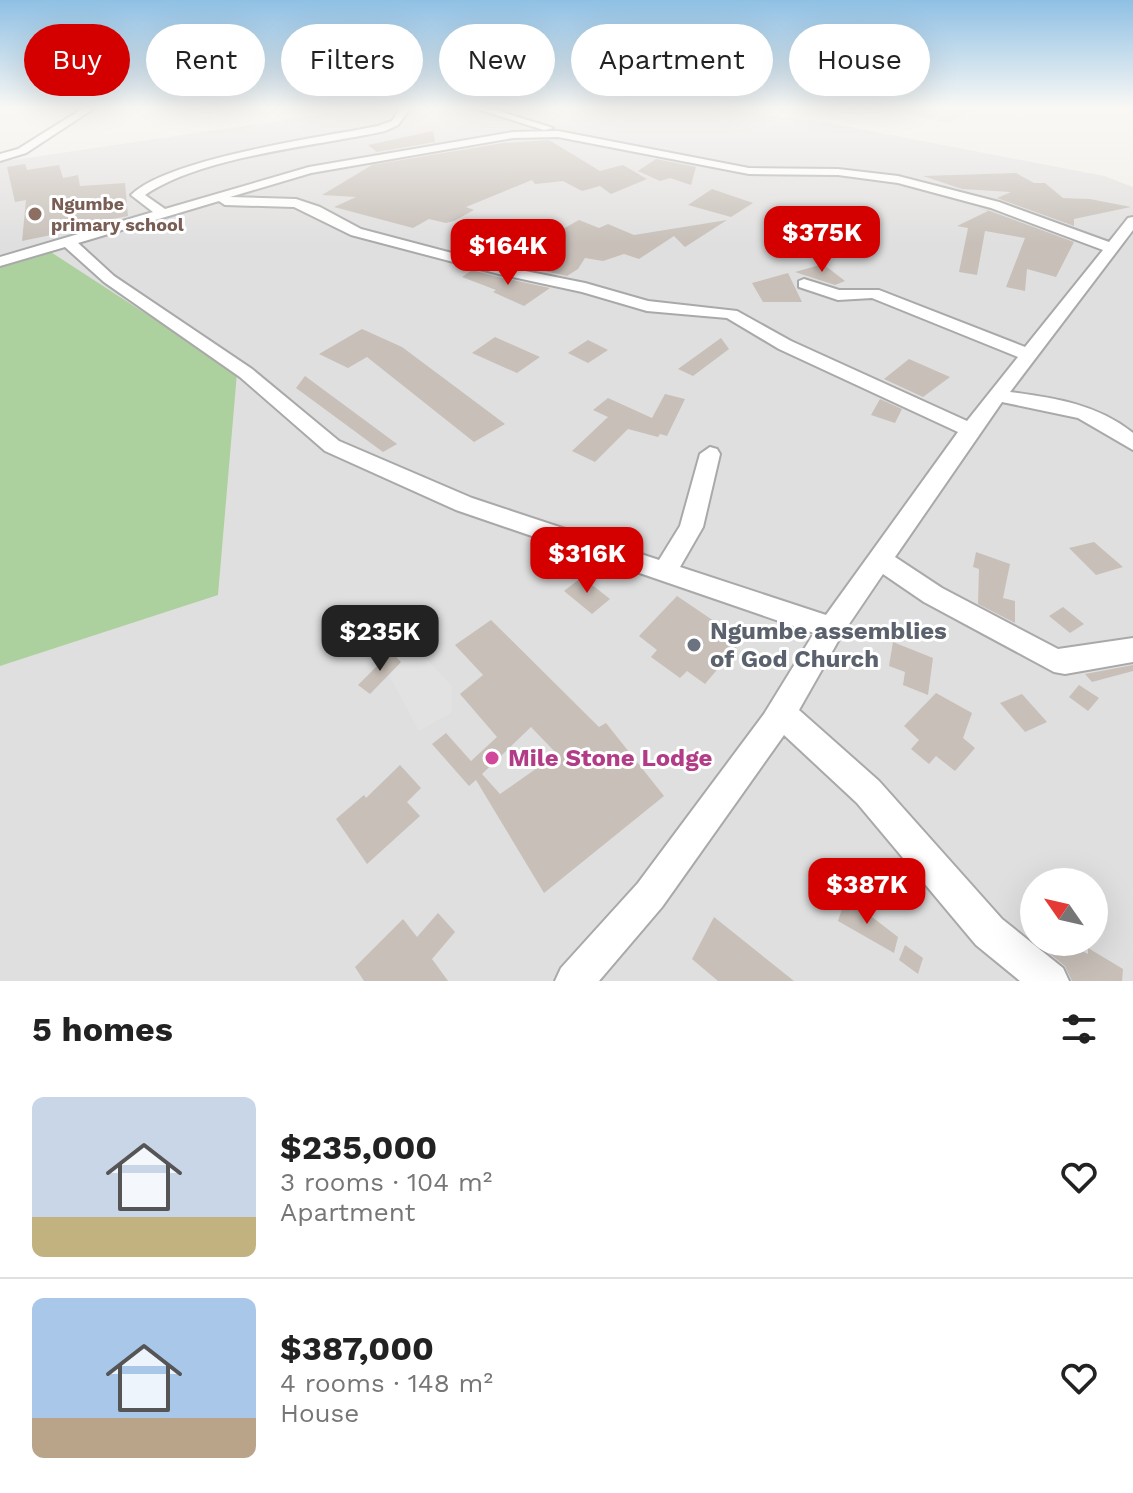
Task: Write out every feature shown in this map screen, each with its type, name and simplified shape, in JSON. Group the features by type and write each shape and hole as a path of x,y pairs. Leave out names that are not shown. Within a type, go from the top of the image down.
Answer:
{"street":[{"path":"161,216 159,209 137,195 148,185 268,153"},
{"path":"0,262 66,240 161,216 281,177 363,159 410,153"},
{"path":"574,981 650,895 781,713 832,628 970,430 1027,354 1066,311 1125,236 898,180 838,172 749,171 655,153"},
{"path":"207,201 296,203 356,232 504,271 585,288 647,306 731,314 785,345 970,430"},
{"path":"66,240 109,279 246,373 332,446 464,504 832,628"},
{"path":"804,284 838,295 874,293 1027,354"},
{"path":"998,396 1047,403 1088,414 1133,443"},
{"path":"664,572 691,527 710,454"},
{"path":"880,560 933,595 1054,660 1065,662 1133,650"},
{"path":"781,713 868,792 989,932 1050,981"}],"shaded area":[{"path":"62,153 984,153 1104,176 1133,187 1133,981 0,981 0,162"},
{"path":"410,641 452,686 451,713 419,731 385,668"}],"green space":[{"path":"40,245 237,373 218,595 0,666 0,259"}],"building":[{"path":"445,153 570,153 600,171 623,165 647,179 611,194 600,186 582,191 563,181 535,184 532,180 466,207 474,210 454,221 446,223 429,219 413,228 334,207 356,197 322,195 372,165"},
{"path":"656,159 696,167 691,185 670,178 660,181 638,171"},
{"path":"25,164 27,170 59,165 63,178 78,175 80,186 125,183 128,216 74,226 75,230 22,241 26,200 15,202 7,167"},
{"path":"1016,173 1034,183 1045,183 1063,198 1090,199 1131,207 1074,219 1074,226 997,198 1011,192 962,189 923,176"},
{"path":"712,189 753,203 731,217 688,205"},
{"path":"978,208 990,211 1074,242 1056,277 1027,269 1025,291 1006,287 1025,238 985,231 977,275 959,272 968,228 957,226 988,211"},
{"path":"541,220 561,230 579,220 599,228 608,224 634,235 727,220 685,247 674,236 639,259 624,254 603,261 585,258 578,269 567,276 458,251 502,230 517,229"},
{"path":"823,264 845,281 835,285 795,272"},
{"path":"472,270 550,288 524,306 493,292 496,290 462,277"},
{"path":"788,273 802,302 763,302 752,283"},
{"path":"362,329 402,347 505,424 474,442 367,357 348,368 319,354"},
{"path":"495,337 540,357 517,373 472,353"},
{"path":"721,338 729,349 693,376 678,369"},
{"path":"588,340 608,350 588,363 568,353"},
{"path":"909,359 950,377 923,397 884,379"},
{"path":"305,376 397,444 383,452 296,388"},
{"path":"665,394 685,399 667,436 660,434 658,437 628,429 595,462 572,451 608,417 593,410 608,398 652,418"},
{"path":"880,399 902,409 895,423 871,415"},
{"path":"1094,542 1123,567 1096,575 1069,548"},
{"path":"976,552 1010,564 1003,598 1015,601 1015,623 978,604 979,569 973,567"},
{"path":"582,577 610,599 592,614 564,591"},
{"name":"Ngumbe assemblies of God Church","path":"677,596 742,640 705,684 687,671 680,678 651,657 657,650 639,636"},
{"path":"1063,607 1084,624 1070,633 1049,616"},
{"path":"491,620 599,727 606,723 664,796 544,893 476,780 469,786 432,744 446,733 471,761 497,737 460,694 483,675 455,645","holes":["531,727 557,754 500,794 482,774"]},
{"path":"893,642 933,658 928,695 903,685 905,672 889,666"},
{"path":"391,652 401,662 370,694 358,685"},
{"path":"1133,665 1133,671 1092,682 1085,674"},
{"path":"1079,685 1099,698 1088,711 1069,697"},
{"path":"936,693 972,713 963,738 975,748 955,771 936,756 929,764 911,749 919,740 904,726"},
{"path":"1022,694 1047,722 1025,732 1000,703"},
{"path":"400,765 421,788 407,802 420,816 367,864 336,819 364,795 366,798"},
{"path":"846,897 898,937 894,953 838,921"},
{"path":"438,913 455,932 432,959 448,981 364,981 355,967 403,919 417,937"},
{"path":"714,917 794,981 718,981 692,959"},
{"path":"905,945 923,958 918,974 899,960"},
{"path":"1052,956 1101,956 1123,969 1122,981 1072,981 1065,966"}],"place":[{"name":"Ngumbe primary school","path":"35,214"},
{"name":"Ngumbe assemblies of God Church","path":"694,645"},
{"name":"Mile Stone Lodge","path":"492,758"}]}
